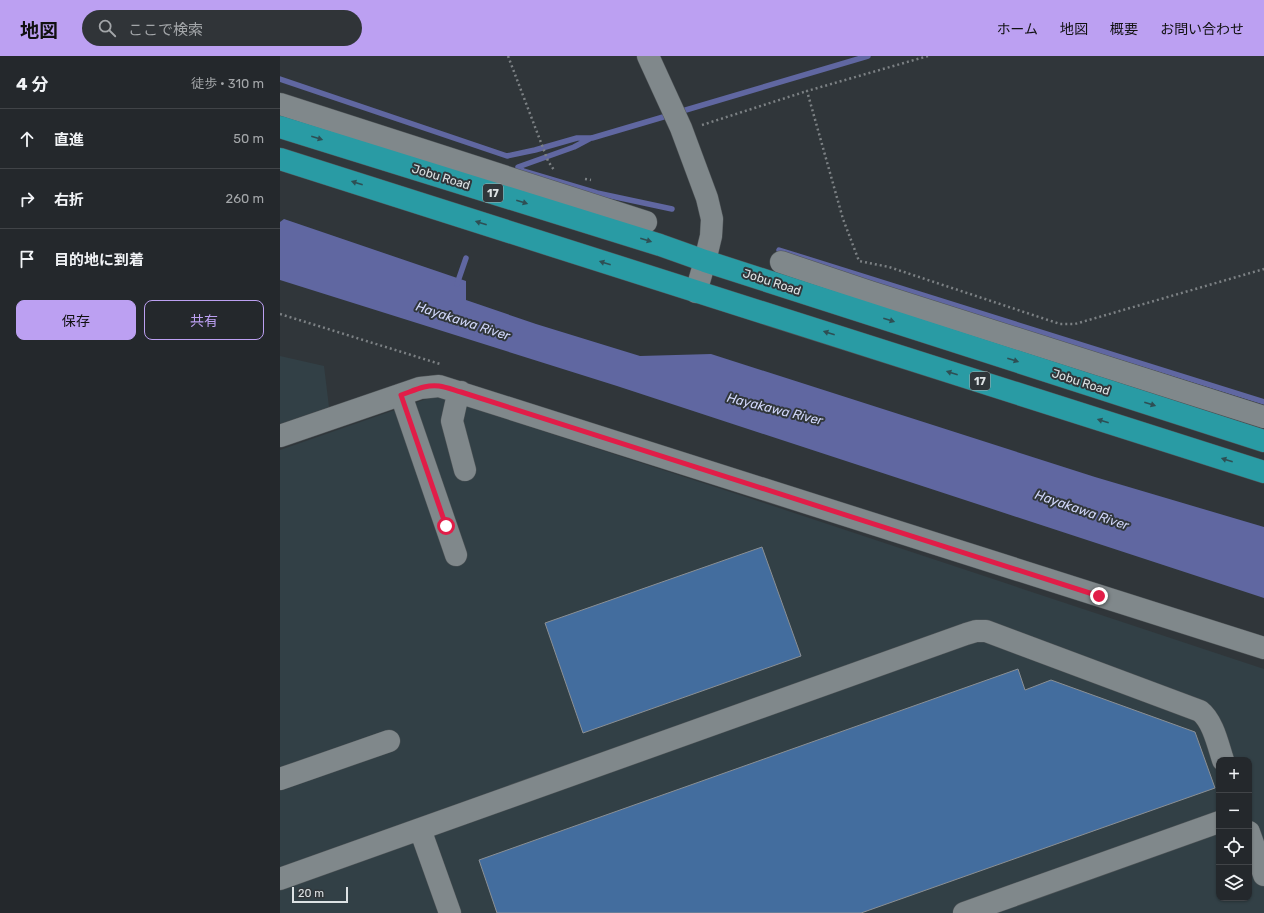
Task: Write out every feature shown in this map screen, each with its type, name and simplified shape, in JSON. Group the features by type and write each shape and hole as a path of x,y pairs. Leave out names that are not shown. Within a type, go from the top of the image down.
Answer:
{"highway":[{"name":"Jobu Road","path":"280,127 407,156 705,261 867,302 1185,415 1264,441"},
{"name":"17","path":"280,159 1264,472"}],"street":[{"path":"648,56 671,106 689,127 712,219 711,236 696,292"},
{"path":"280,104 407,156 646,222"},
{"path":"781,262 867,302 1264,417"},
{"path":"280,436 420,388 439,386 1264,648"},
{"path":"461,392 456,403 452,421 465,470"},
{"path":"401,395 456,555"},
{"path":"1185,415 1192,395"},
{"path":"280,879 976,631 986,631 1200,711 1206,715 1210,723 1222,757"},
{"path":"280,779 389,741"},
{"path":"964,913 1216,823"},
{"path":"420,829 450,913"},
{"path":"1252,841 1264,875"}],"path":[{"path":"508,56 548,161"},
{"path":"689,127 928,56"},
{"path":"807,91 843,219 859,261 889,267 1060,324 1075,324 1264,270"}],"shaded area":[{"path":"280,356 324,366 329,407 280,424"},
{"path":"435,396 746,497 1264,669 1264,913 280,913 280,450"}],"water":[{"name":"Hayakawa River","path":"284,219 466,281 466,300 536,324 640,356 711,354 1095,477 1264,527 1264,598 617,386 280,280 280,222"}],"building":[{"path":"762,547 801,656 583,733 545,623"},
{"path":"1018,669 1025,690 1051,680 1195,732 1215,788 861,913 497,913 479,860"}],"waterway":[{"path":"679,112 868,56"},
{"path":"280,79 507,156 577,138 592,138 670,115"},
{"path":"591,138 574,147 518,167 523,171 597,193 672,209"},
{"path":"779,250 1264,402"},
{"path":"457,284 466,258"}],"route":[{"path":"446,526 401,395 430,386 439,386 461,392 1099,596"}]}
